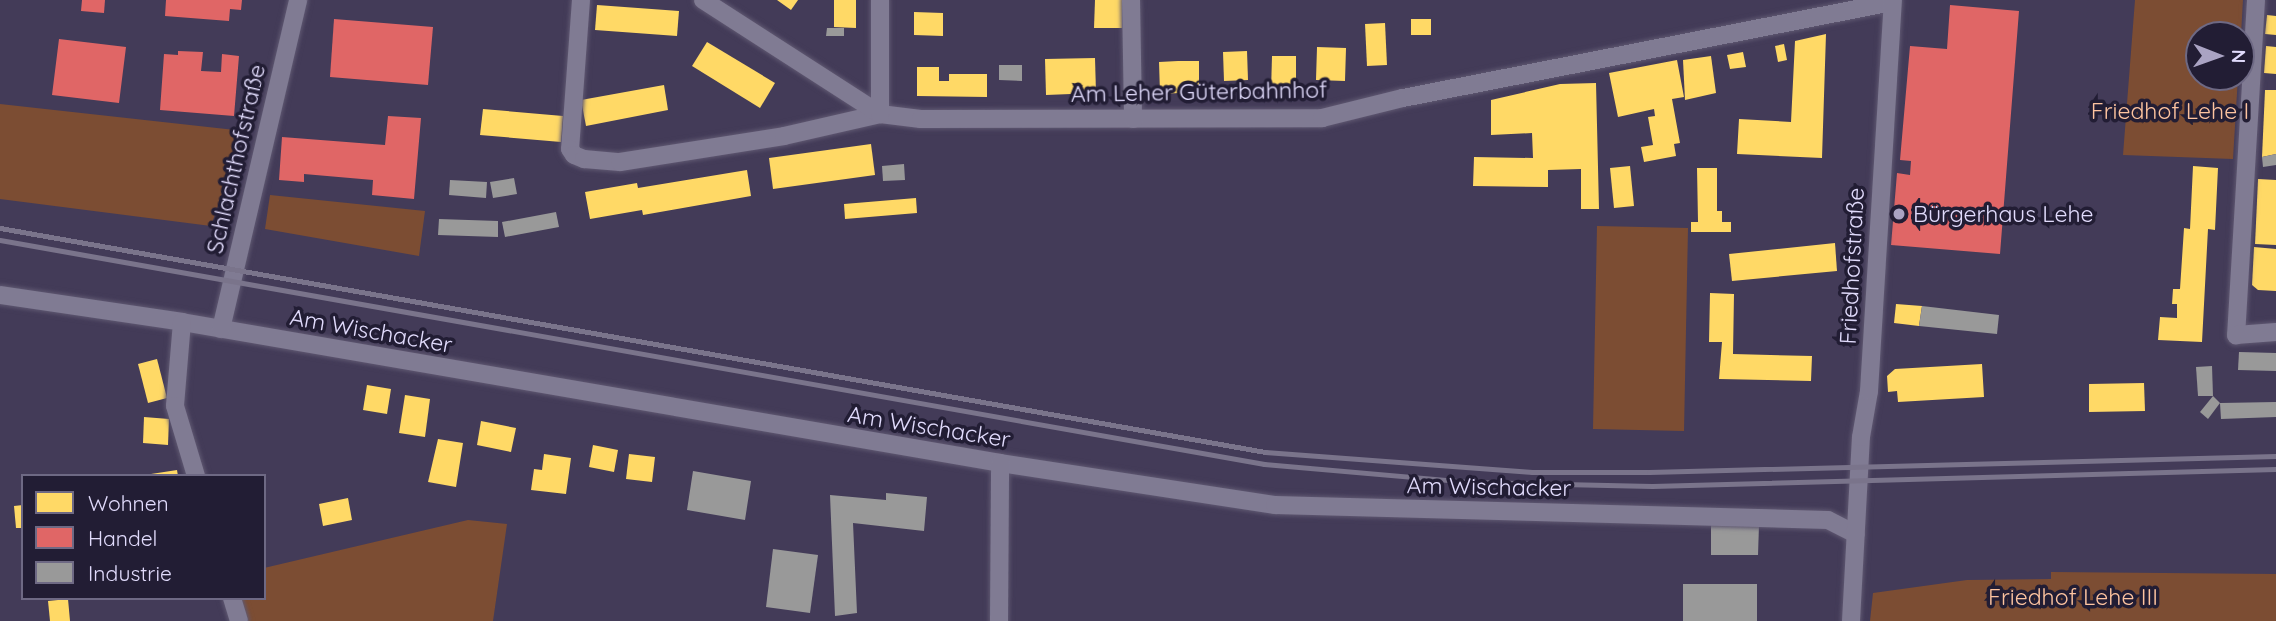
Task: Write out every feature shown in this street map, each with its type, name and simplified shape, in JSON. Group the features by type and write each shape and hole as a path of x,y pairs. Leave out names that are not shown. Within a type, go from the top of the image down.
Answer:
{"street":[{"name":"Schlachthofstraße","path":"221,329 298,0"},
{"name":"Am Leher Güterbahnhof","path":"581,0 570,149 574,156 584,159 620,162 784,136 880,114 921,119 1322,118 1403,98 1893,1"},
{"path":"704,0 880,114"},
{"path":"880,0 880,114"},
{"path":"1131,0 1133,119"},
{"path":"2256,0 2236,335 2276,332"},
{"name":"Friedhofstraße","path":"1851,621 1862,426 1869,391 1893,1"},
{"name":"Am Wischacker","path":"0,295 182,322 1000,463 1275,505 1828,520 1856,534"},
{"path":"182,322 175,406 195,474"},
{"path":"999,621 1000,463"},
{"path":"233,600 239,621"}],"green space":[{"name":"Friedhof Lehe I","path":"2135,0 2243,0 2242,21 2185,21 2185,91 2237,91 2233,159 2123,155"},
{"path":"0,104 244,131 211,226 0,199"},
{"path":"270,195 425,211 419,256 265,229"},
{"path":"1597,226 1688,228 1684,431 1593,429"},
{"path":"468,520 507,524 493,621 248,621 242,600 266,600 266,568"},
{"name":"Friedhof Lehe III","path":"2051,572 2276,574 2276,621 1870,621 1873,593 1967,580 2051,579"}],"building: Wohnen":[{"path":"777,0 798,0 791,10"},
{"path":"834,0 856,0 856,28 834,27"},
{"path":"1095,0 1122,0 1122,28 1094,28"},
{"path":"597,5 679,11 677,36 595,30"},
{"path":"914,12 943,13 943,36 914,35"},
{"path":"2267,15 2276,16 2276,35 2265,34"},
{"path":"1411,19 1431,19 1431,35 1411,35"},
{"path":"1385,23 1387,65 1367,66 1365,24"},
{"path":"1826,34 1822,158 1737,154 1739,119 1791,122 1795,41"},
{"path":"707,42 775,83 760,108 692,66"},
{"path":"1784,44 1787,60 1778,62 1775,46"},
{"path":"2266,46 2276,47 2276,74 2264,73"},
{"path":"1317,47 1346,48 1345,81 1316,80"},
{"path":"1247,51 1248,80 1224,81 1223,52"},
{"path":"1743,52 1746,67 1730,69 1727,55"},
{"path":"1272,56 1296,56 1296,92 1271,92"},
{"path":"1711,56 1716,93 1685,100 1683,60"},
{"path":"1095,58 1096,93 1046,95 1045,59"},
{"path":"1677,60 1684,97 1672,99 1680,143 1674,144 1676,156 1644,162 1641,147 1653,145 1648,117 1655,116 1654,109 1618,117 1609,73"},
{"path":"1199,61 1199,92 1160,94 1159,62"},
{"path":"917,67 939,67 939,81 949,81 949,74 987,74 987,97 917,96"},
{"path":"1596,83 1599,209 1581,209 1581,169 1548,170 1548,187 1473,186 1474,157 1533,158 1532,133 1491,135 1491,100 1560,84"},
{"path":"664,85 668,110 586,126 581,100"},
{"path":"2265,90 2276,90 2276,154 2262,157"},
{"path":"483,109 563,116 561,142 480,135"},
{"path":"871,144 875,175 773,189 769,158"},
{"path":"1630,166 1634,206 1614,208 1610,168"},
{"path":"2193,166 2218,168 2215,230 2208,229 2202,342 2158,340 2160,317 2177,318 2177,304 2172,304 2173,289 2180,289 2184,228 2190,229"},
{"path":"1697,168 1717,168 1717,211 1722,211 1722,222 1731,222 1731,232 1691,232 1691,222 1698,222"},
{"path":"747,170 751,196 643,215 642,210 590,219 585,192 637,183 638,188"},
{"path":"2258,179 2276,180 2276,245 2255,244"},
{"path":"916,198 917,213 845,219 844,204"},
{"path":"1835,243 1837,271 1732,281 1729,254"},
{"path":"2254,247 2276,249 2276,291 2258,290 2252,285"},
{"path":"1710,293 1734,294 1733,354 1812,356 1811,381 1719,379 1722,342 1709,342"},
{"path":"1896,304 1922,306 1919,326 1894,323"},
{"path":"157,359 167,398 148,403 138,364"},
{"path":"1982,364 1984,397 1898,402 1897,391 1888,392 1887,376 1895,369"},
{"path":"2144,383 2145,411 2089,412 2089,384"},
{"path":"367,385 391,389 387,414 363,410"},
{"path":"405,395 430,399 425,437 399,433"},
{"path":"144,417 169,419 168,445 143,443"},
{"path":"481,421 516,428 511,452 477,445"},
{"path":"438,439 463,443 456,487 428,482"},
{"path":"593,445 618,450 614,472 589,467"},
{"path":"544,454 571,458 566,494 531,490 534,469 542,470"},
{"path":"629,454 655,457 652,482 626,479"},
{"path":"177,470 178,474 151,474"},
{"path":"348,498 352,520 323,526 319,504"},
{"path":"21,505 21,528 16,528 14,506"},
{"path":"68,600 70,621 50,621 48,601"}],"building: Handel":[{"path":"82,0 105,0 104,13 81,11"},
{"path":"166,0 242,0 241,10 230,9 229,21 165,16"},
{"path":"1950,5 2019,11 2000,254 1891,245 1897,173 1910,175 1911,161 1900,160 1910,46 1947,49"},
{"path":"334,19 433,27 428,85 330,77"},
{"path":"59,39 126,47 119,103 52,95"},
{"path":"178,51 203,52 201,71 221,72 222,54 239,56 234,116 160,110 164,54 178,55"},
{"path":"388,116 421,118 414,199 372,195 373,180 304,174 304,182 279,180 282,137 385,145"}],"building: Industrie":[{"path":"827,28 844,28 844,36 826,36"},
{"path":"999,65 1022,65 1022,81 999,80"},
{"path":"2276,154 2276,165 2263,167 2262,157"},
{"path":"904,164 905,180 883,181 882,166"},
{"path":"514,178 517,194 493,198 490,182"},
{"path":"450,180 487,182 486,198 449,195"},
{"path":"556,212 559,227 505,237 502,222"},
{"path":"439,219 498,221 498,237 438,235"},
{"path":"1922,306 1999,315 1997,334 1919,326"},
{"path":"2239,352 2276,353 2276,371 2238,370"},
{"path":"2212,366 2213,396 2198,396 2196,367"},
{"path":"2213,396 2220,403 2208,419 2200,412"},
{"path":"2276,402 2276,417 2221,419 2220,403"},
{"path":"693,471 751,481 745,520 687,510"},
{"path":"886,493 927,497 924,531 853,523 857,613 835,616 830,495 886,500"},
{"path":"1711,525 1759,525 1758,555 1711,555"},
{"path":"773,549 818,555 810,613 766,607"},
{"path":"1683,584 1757,584 1757,621 1683,621"}],"railway":[{"path":"0,228 1265,452 1532,472 1649,472 2276,456"},
{"path":"0,240 1264,464 1471,482 1652,486 2276,469"}],"place":[{"name":"Bürgerhaus Lehe","path":"1899,214"}]}
